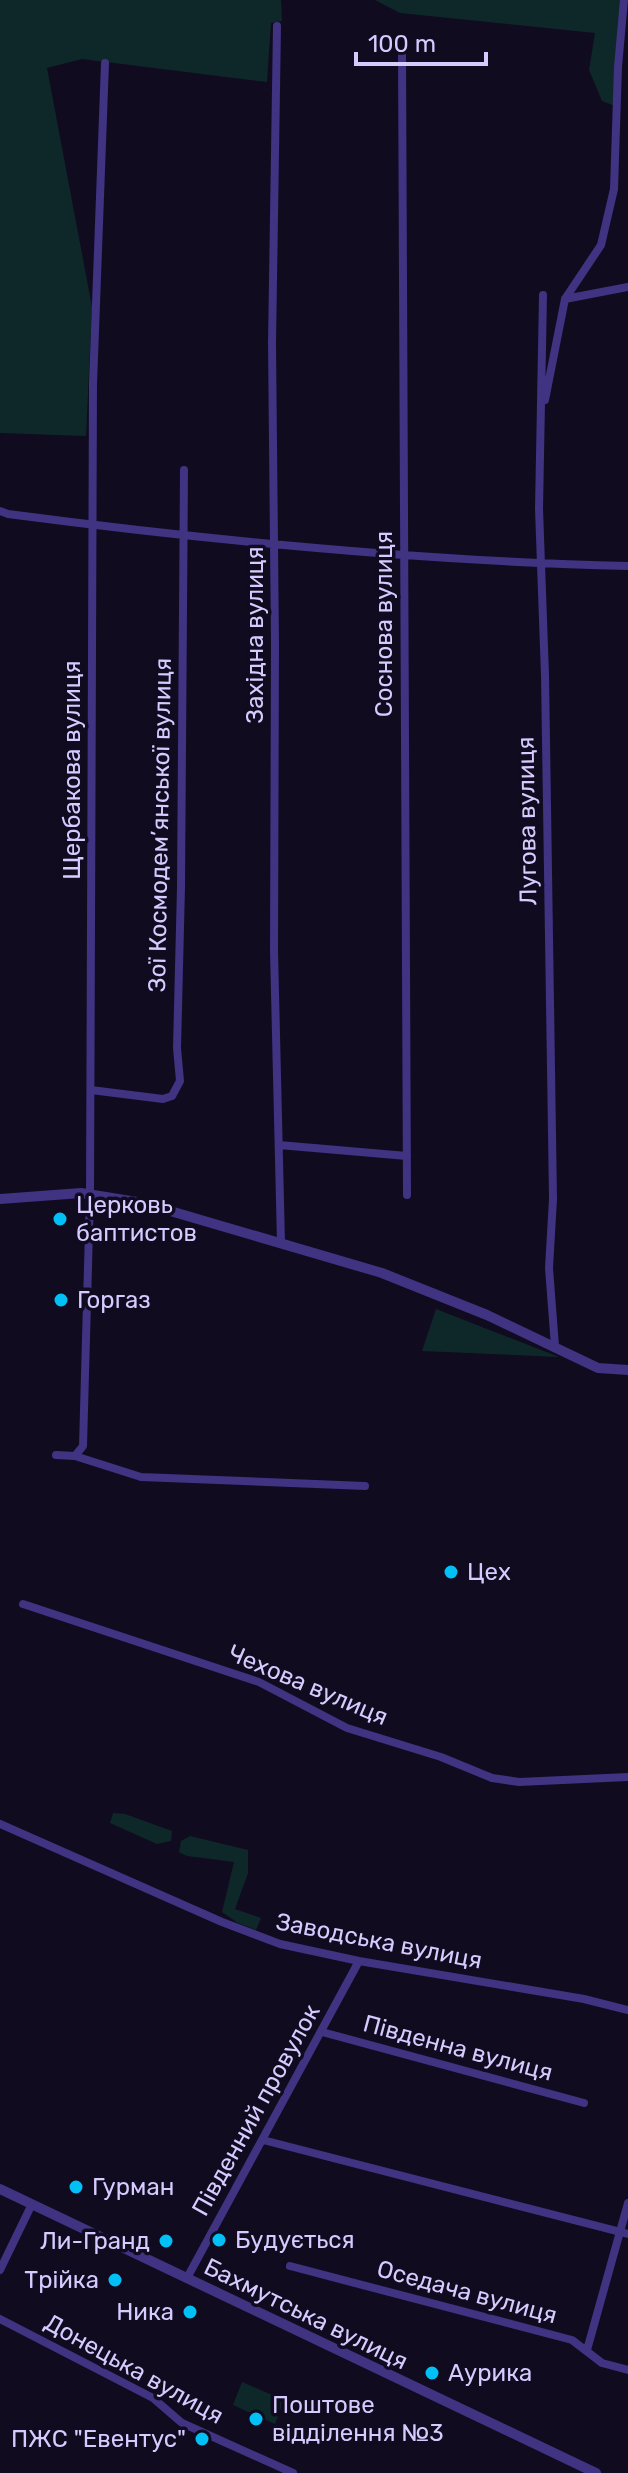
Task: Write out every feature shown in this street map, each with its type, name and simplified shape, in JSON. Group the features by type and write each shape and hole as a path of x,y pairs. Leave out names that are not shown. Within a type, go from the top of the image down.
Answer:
{"street":[{"path":"540,422 565,299 601,245 614,189 625,30 624,0"},
{"name":"Західна вулиця","path":"277,26 272,249 274,951 281,1243"},
{"name":"Соснова вулиця","path":"402,52 407,1195"},
{"name":"Щербакова вулиця","path":"75,1456 83,1446 90,1195 93,384 105,63"},
{"path":"565,299 628,287"},
{"name":"Лугова вулиця","path":"543,295 541,564 553,1199 549,1268 555,1346"},
{"name":"Зої Космодем’янської вулиця","path":"91,1090 163,1099 172,1096 180,1081 177,1048 184,470"},
{"path":"3,513 274,546 541,564 628,566"},
{"path":"279,1145 407,1156"},
{"path":"0,1199 90,1195 143,1203 382,1273 555,1346 598,1368 628,1370"},
{"path":"56,1455 75,1456 141,1477 365,1486"},
{"name":"Чехова вулиця","path":"23,1604 259,1682 347,1728 441,1757 492,1778 519,1782 628,1777"},
{"name":"Заводська вулиця","path":"0,1824 222,1922 280,1944 359,1961 584,1999 628,2010"},
{"name":"Південний провулок","path":"187,2278 359,1961"},
{"name":"Південна вулиця","path":"322,2032 584,2103"},
{"path":"263,2140 624,2233"},
{"name":"Бахмутська вулиця","path":"0,2189 596,2473"},
{"path":"587,2350 624,2233 628,2203"},
{"path":"0,2270 32,2204"},
{"name":"Оседача вулиця","path":"290,2266 572,2340 602,2363 628,2370"},
{"name":"Донецька вулиця","path":"0,2319 153,2398 182,2423 293,2473"}],"green space":[{"path":"0,0 281,0 282,21 271,23 267,82 82,59 47,68 92,307 86,436 0,433"},
{"path":"375,0 624,0 618,107 602,101 589,70 595,33 400,13"},
{"path":"436,1309 559,1357 422,1351"},
{"path":"113,1813 125,1814 172,1831 171,1841 157,1844 110,1823"},
{"path":"190,1836 248,1850 248,1873 235,1909 261,1918 256,1930 222,1912 234,1862 187,1856 179,1852 181,1841"},
{"path":"242,2382 284,2400 275,2424 233,2405"}],"place":[{"name":"Церковь баптистов","path":"60,1219"},
{"name":"Горгаз","path":"61,1300"},
{"name":"Цех","path":"451,1572"},
{"name":"Гурман","path":"76,2187"},
{"name":"Будується","path":"219,2240"},
{"name":"Ли-Гранд","path":"166,2241"},
{"name":"Трійка","path":"115,2280"},
{"name":"Ника","path":"190,2312"},
{"name":"Аурика","path":"432,2373"},
{"name":"Поштове відділення №3","path":"256,2419"},
{"name":"ПЖС \"Евентус\"","path":"202,2439"}]}
